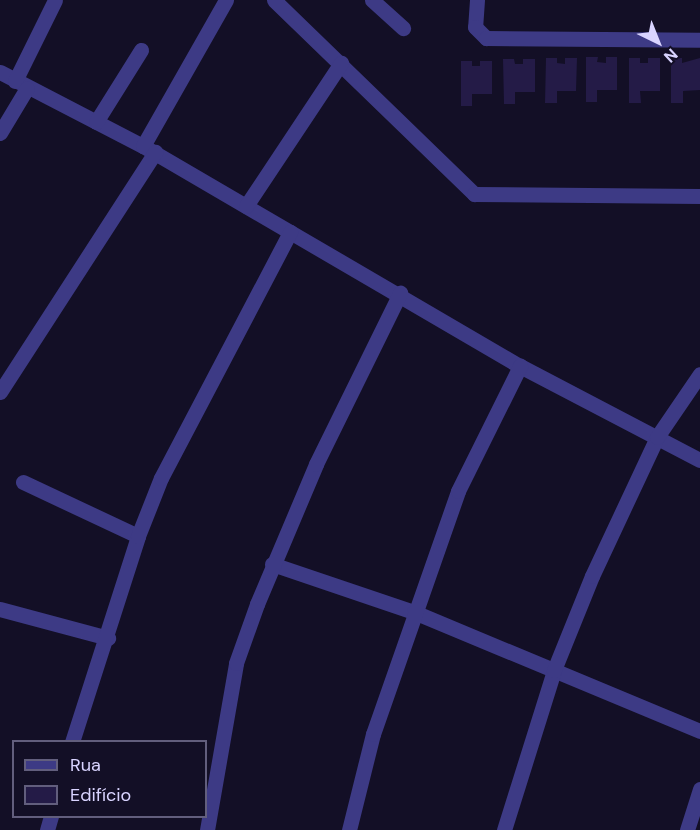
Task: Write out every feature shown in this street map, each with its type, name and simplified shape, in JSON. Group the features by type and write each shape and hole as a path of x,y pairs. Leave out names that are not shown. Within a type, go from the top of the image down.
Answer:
{"street":[{"path":"0,133 55,0"},
{"path":"0,392 149,149 226,0"},
{"path":"274,0 474,194 700,196"},
{"path":"372,0 403,28"},
{"path":"477,0 475,27 486,38 700,40"},
{"path":"96,122 141,50"},
{"path":"246,206 340,63"},
{"path":"0,72 21,85 149,149 290,232 400,293 520,366 700,460"},
{"path":"72,740 108,639 138,536 161,478 290,232"},
{"path":"207,830 236,663 272,564 400,293"},
{"path":"349,830 373,734 458,491 520,366"},
{"path":"504,830 554,670 592,576 657,437 700,374"},
{"path":"23,482 138,536"},
{"path":"272,564 414,612 700,731"},
{"path":"0,609 108,639"},
{"path":"687,830 700,789"}],"building":[{"path":"586,57 598,57 597,62 606,63 606,57 617,57 617,90 597,90 597,102 586,102"},
{"path":"546,58 557,58 557,63 565,64 565,58 577,58 576,91 557,91 557,103 545,103"},
{"path":"629,58 640,58 640,63 648,63 648,58 660,58 660,91 640,91 641,103 629,103"},
{"path":"671,58 682,58 682,63 700,58 700,90 683,91 683,103 671,103"},
{"path":"503,59 514,59 515,64 523,64 523,59 535,59 535,92 515,92 515,104 504,104"},
{"path":"461,61 472,61 472,66 480,66 480,61 492,61 492,94 472,94 472,106 461,106"}]}
